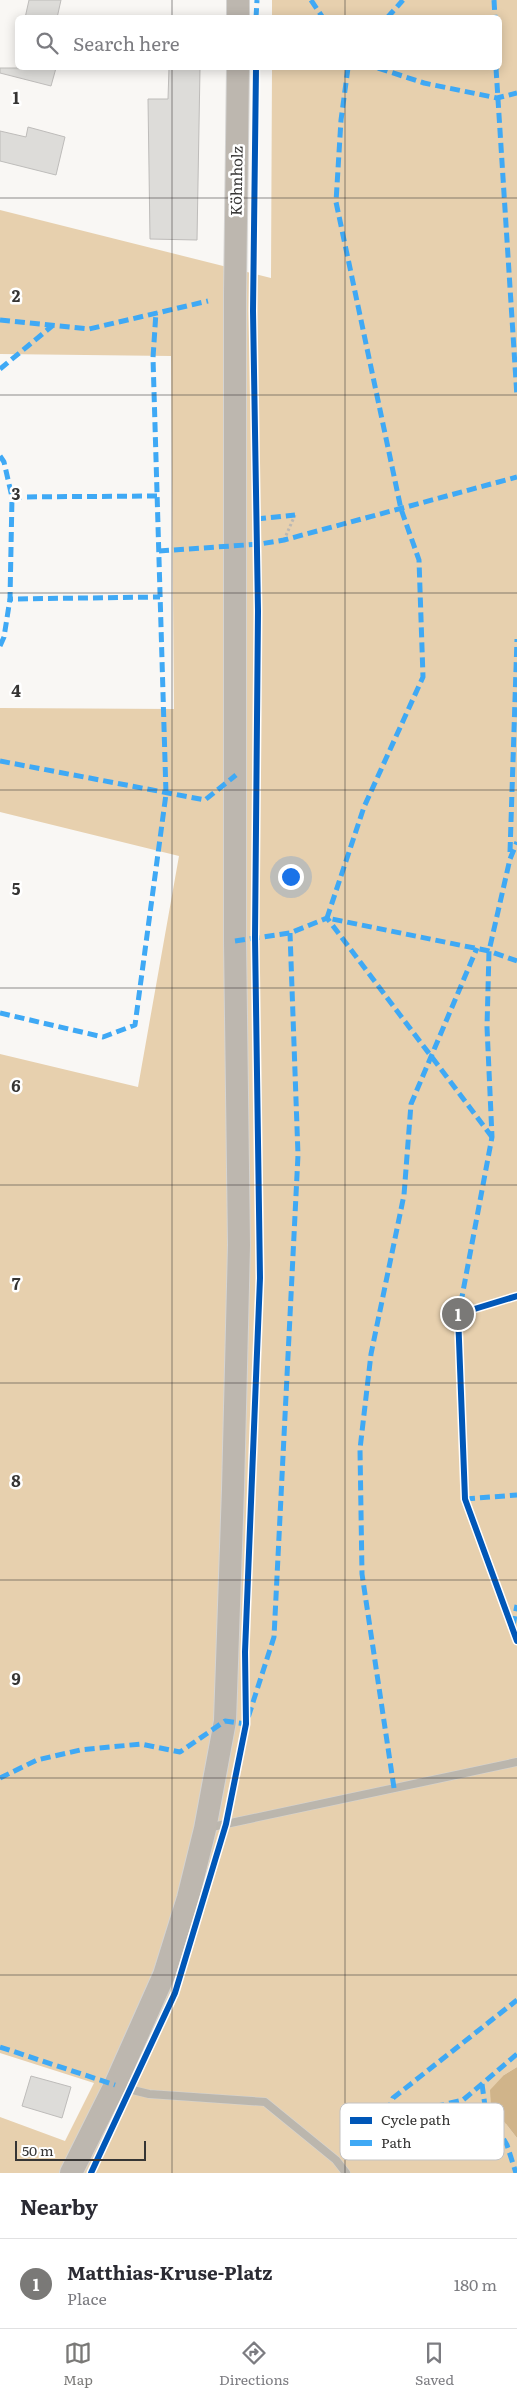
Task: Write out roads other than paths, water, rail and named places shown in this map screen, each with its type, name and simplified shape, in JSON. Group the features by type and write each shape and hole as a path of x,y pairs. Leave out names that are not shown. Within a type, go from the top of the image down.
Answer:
{"main road":[{"path":"238,0 238,15"},
{"name":"Köhnholz","path":"71,2173 115,2085 164,1975 188,1898 205,1829 225,1721 233,1489 238,1255 235,941 235,294 238,70"}],"lane":[{"path":"205,1829 517,1762"},
{"path":"115,2085 149,2094 265,2102 336,2160 346,2173"}],"place":[{"name":"Matthias-Kruse-Platz","path":"458,1314"}]}
